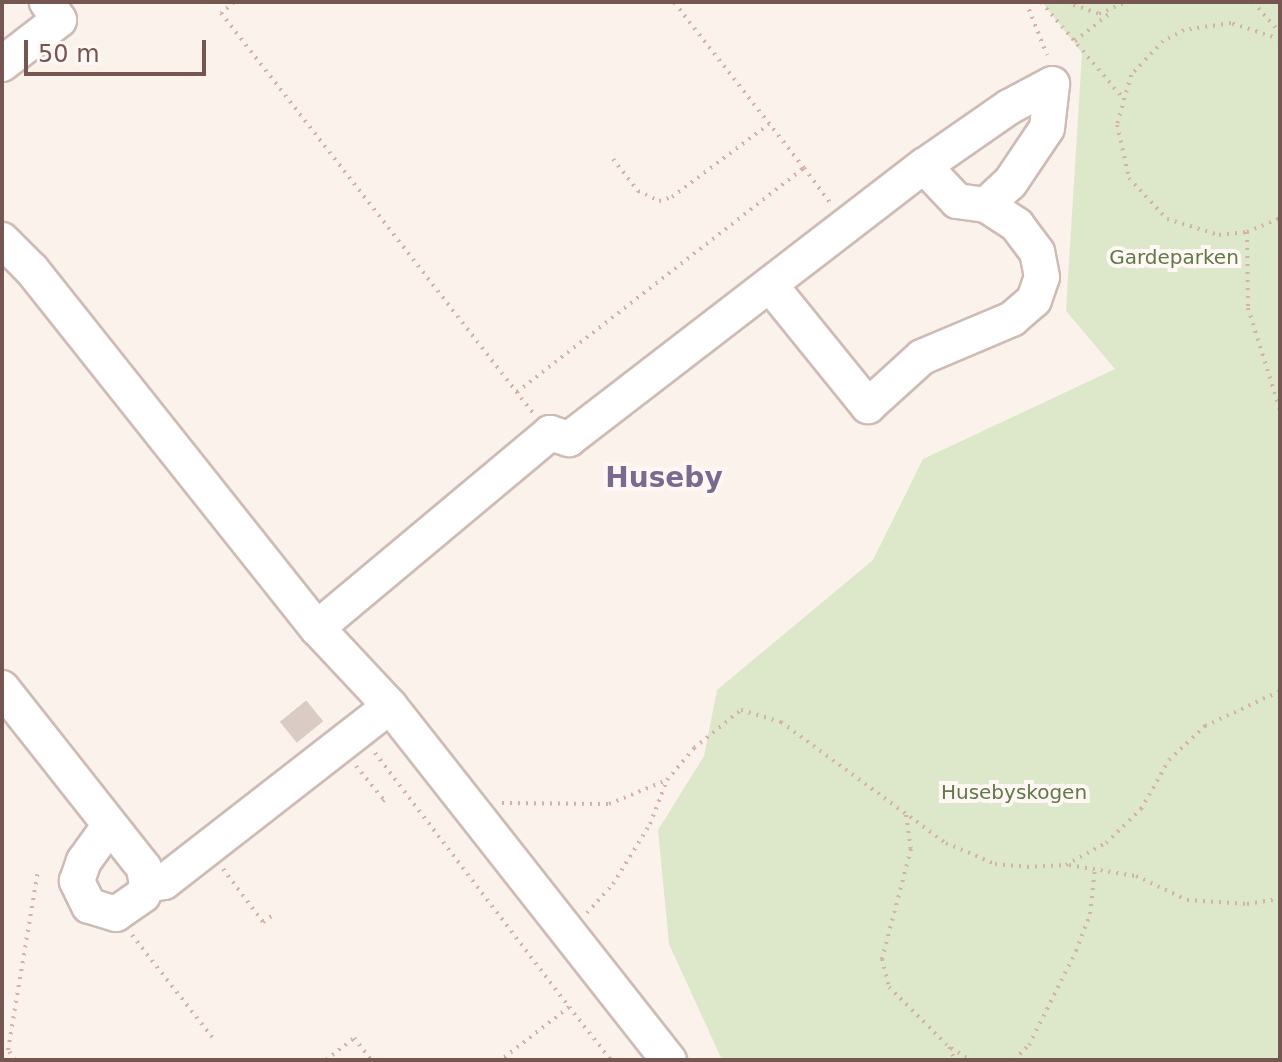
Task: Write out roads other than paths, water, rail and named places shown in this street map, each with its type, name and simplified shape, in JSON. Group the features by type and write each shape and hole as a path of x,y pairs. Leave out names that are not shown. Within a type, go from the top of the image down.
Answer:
{"lane":[{"path":"2,64 59,20 47,2"},
{"path":"317,628 550,433 569,439 924,166 1009,107 1052,84 1047,128 1010,183 986,205"},
{"path":"770,285 868,406 922,357 1012,319 1034,300 1042,277 1037,252 1017,225 986,205 957,201 924,166"},
{"path":"2,240 32,270 317,628 390,706 469,803 669,1060"},
{"path":"2,688 144,868 147,885 136,904 116,914 97,911 82,898 80,870 110,825"},
{"path":"147,885 164,882 333,747 390,706"}],"tunnel":[{"path":"293,711 310,732"}],"district":[{"name":"Huseby","path":"664,478"}],"park label":[{"name":"Gardeparken","path":"1174,257"},
{"name":"Husebyskogen","path":"1014,792"}]}
